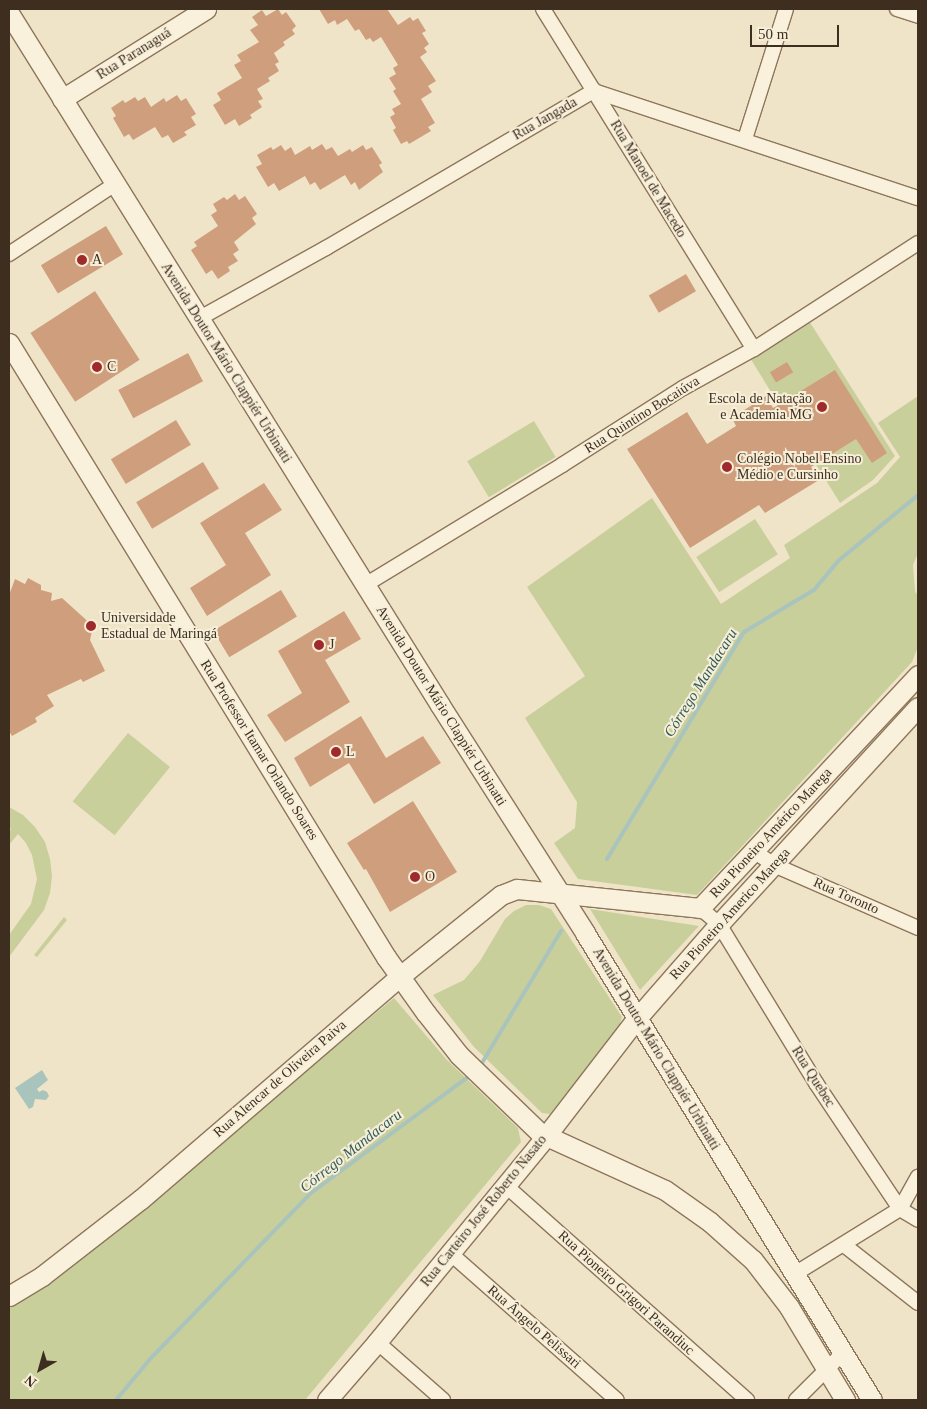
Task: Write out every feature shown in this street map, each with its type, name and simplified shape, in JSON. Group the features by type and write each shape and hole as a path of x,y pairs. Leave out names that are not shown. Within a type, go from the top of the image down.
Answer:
{"main road":[{"name":"Rua Paranaguá","path":"62,100 206,9"},
{"name":"Avenida Doutor Mário Clappiér Urbinatti","path":"9,13 637,1018 872,1400"},
{"name":"Rua Professor Itamar Orlando Soares","path":"9,343 399,977"},
{"name":"Rua Pioneiro Américo Marega","path":"560,895 700,908 755,852 918,675"},
{"name":"Rua Pioneiro Américo Marega","path":"824,812 918,707"},
{"name":"Rua Pioneiro Americo Marega","path":"637,1018 719,924 824,812"},
{"name":"Rua Alencar de Oliveira Paiva","path":"9,1296 42,1276 141,1199 399,977 501,895 517,889 560,895"},
{"path":"399,977 459,1055 491,1088 546,1136 665,1190 710,1222 753,1260 789,1307 846,1400"},
{"name":"Rua Carteiro José Roberto Nasato","path":"327,1400 546,1136 637,1018"}],"street":[{"name":"Rua Manoel de Macedo","path":"543,9 754,349"},
{"path":"746,139 786,9"},
{"path":"896,9 918,16"},
{"path":"594,91 746,139 918,198"},
{"name":"Rua Jangada","path":"200,318 326,248 594,91"},
{"path":"9,254 115,184"},
{"name":"Rua Quintino Bocaiúva","path":"365,585 562,465 683,388 754,349 918,243"},
{"name":"Rua Toronto","path":"755,852 774,865 918,928"},
{"name":"Rua Quebec","path":"700,908 719,924 816,1083 900,1209 918,1220"},
{"path":"794,1275 900,1209 918,1177"},
{"name":"Rua Pioneiro Grigori Parandiuc","path":"505,1185 748,1400"},
{"path":"844,1245 918,1303"},
{"name":"Rua Ângelo Pelissari","path":"450,1253 617,1400"},
{"path":"377,1342 443,1400"},
{"path":"796,1400 842,1353"}],"green space":[{"name":"Escola de Natação e Academia MG","path":"804,313 895,456 873,480 840,503 745,350"},
{"path":"918,396 918,553 913,565 915,591 918,596 918,647 912,662 697,895 578,879 554,843 575,828 577,802 525,718 585,676 527,587 652,498 721,604 790,558 784,545 877,483 900,457 878,423"},
{"path":"534,421 556,457 489,497 467,461"},
{"path":"755,519 778,554 719,592 696,557"},
{"path":"128,733 170,767 115,835 73,801"},
{"path":"9,807 23,815 35,827 45,842 52,876 50,893 44,910 9,957 9,935 31,904 37,879 32,855 26,843 18,834 9,845 9,832 11,829 9,827"},
{"path":"526,905 539,905 551,909 622,1017 619,1027 550,1114 542,1113 474,1047 433,995 464,980 480,961 505,919 514,911"},
{"path":"590,909 699,926 640,990"},
{"path":"64,917 67,920 37,957 34,955"},
{"path":"394,998 447,1060 518,1128 521,1142 305,1400 9,1400 9,1305 144,1205"}],"water":[{"path":"42,1070 48,1080 37,1089 39,1092 43,1090 47,1092 49,1096 46,1100 35,1099 33,1107 29,1109 15,1088"}],"building":[{"path":"278,9 282,15 286,12 296,26 292,30 295,34 283,42 285,45 274,53 279,62 275,64 279,71 268,78 270,81 257,89 263,99 258,101 262,107 250,115 252,118 239,126 235,119 225,125 213,105 221,100 217,93 242,78 234,65 241,61 237,55 259,42 250,30 258,25 252,17 262,10 266,16"},
{"path":"319,9 387,9 398,25 410,17 413,21 418,18 426,31 422,33 429,44 424,48 427,52 420,57 436,81 428,86 432,92 421,99 435,123 428,127 431,131 409,144 407,141 401,144 393,130 396,128 390,117 395,114 392,109 401,104 393,91 396,89 389,78 396,74 393,68 398,65 381,37 373,42 370,38 366,40 359,29 355,31 347,19 337,25 335,20 328,24"},
{"path":"177,95 181,101 186,98 196,114 191,117 196,125 184,132 187,135 173,143 168,135 162,138 155,127 133,140 129,134 124,137 113,118 116,116 111,108 123,100 125,103 135,97 138,101 145,97 151,107 164,98 166,102"},
{"path":"322,144 326,150 332,147 338,156 350,149 352,152 363,145 366,150 372,147 382,163 379,165 383,172 359,190 355,182 351,185 345,175 320,190 315,182 310,185 305,176 279,191 274,183 268,187 256,167 262,164 257,155 271,147 273,150 281,145 285,151 291,147 295,155 310,146 312,150"},
{"path":"235,194 239,200 245,196 257,214 252,218 256,224 234,242 239,250 233,254 238,261 228,267 230,271 218,279 212,270 206,274 191,250 197,246 194,242 218,226 211,215 217,211 213,204 224,197 227,200"},
{"name":"A","path":"106,226 123,254 58,293 41,265"},
{"path":"686,274 696,291 659,313 649,296"},
{"path":"95,291 140,360 75,402 30,333"},
{"path":"188,353 203,381 133,418 118,390"},
{"path":"787,362 793,372 776,383 770,372"},
{"path":"835,370 887,453 872,463 856,439 811,467 819,480 765,513 759,505 690,548 627,449 687,412 707,444 736,426 732,418 766,396 773,408"},
{"path":"176,420 191,445 126,484 111,459"},
{"path":"203,462 219,489 152,529 136,502"},
{"path":"264,483 282,510 245,533 271,575 207,616 190,588 226,565 200,523"},
{"path":"28,578 41,585 41,590 52,593 51,601 62,598 93,626 90,640 105,671 83,682 81,679 47,695 54,706 35,718 37,722 12,736 9,731 9,595 15,579 25,584"},
{"path":"281,590 297,617 229,657 213,631"},
{"path":"344,611 361,639 325,660 350,702 285,742 267,715 302,693 278,651"},
{"path":"361,716 386,758 423,736 441,763 374,804 349,763 310,787 294,758"},
{"path":"413,801 457,872 390,912 366,869 364,870 347,843"}],"waterway":[{"name":"Córrego Mandacaru","path":"607,859 744,632 814,590 838,561 918,495"},
{"name":"Córrego Mandacaru","path":"479,1068 561,931"},
{"name":"Córrego Mandacaru","path":"116,1400 151,1358 311,1193 472,1074"}],"place":[{"name":"A","path":"82,260"},
{"name":"C","path":"97,367"},
{"name":"Escola de Natação e Academia MG","path":"822,407"},
{"name":"Colégio Nobel Ensino Médio e Cursinho","path":"727,467"},
{"name":"Universidade Estadual de Maringá","path":"91,626"},
{"name":"J","path":"319,645"},
{"name":"L","path":"336,752"},
{"name":"O","path":"415,877"}]}
